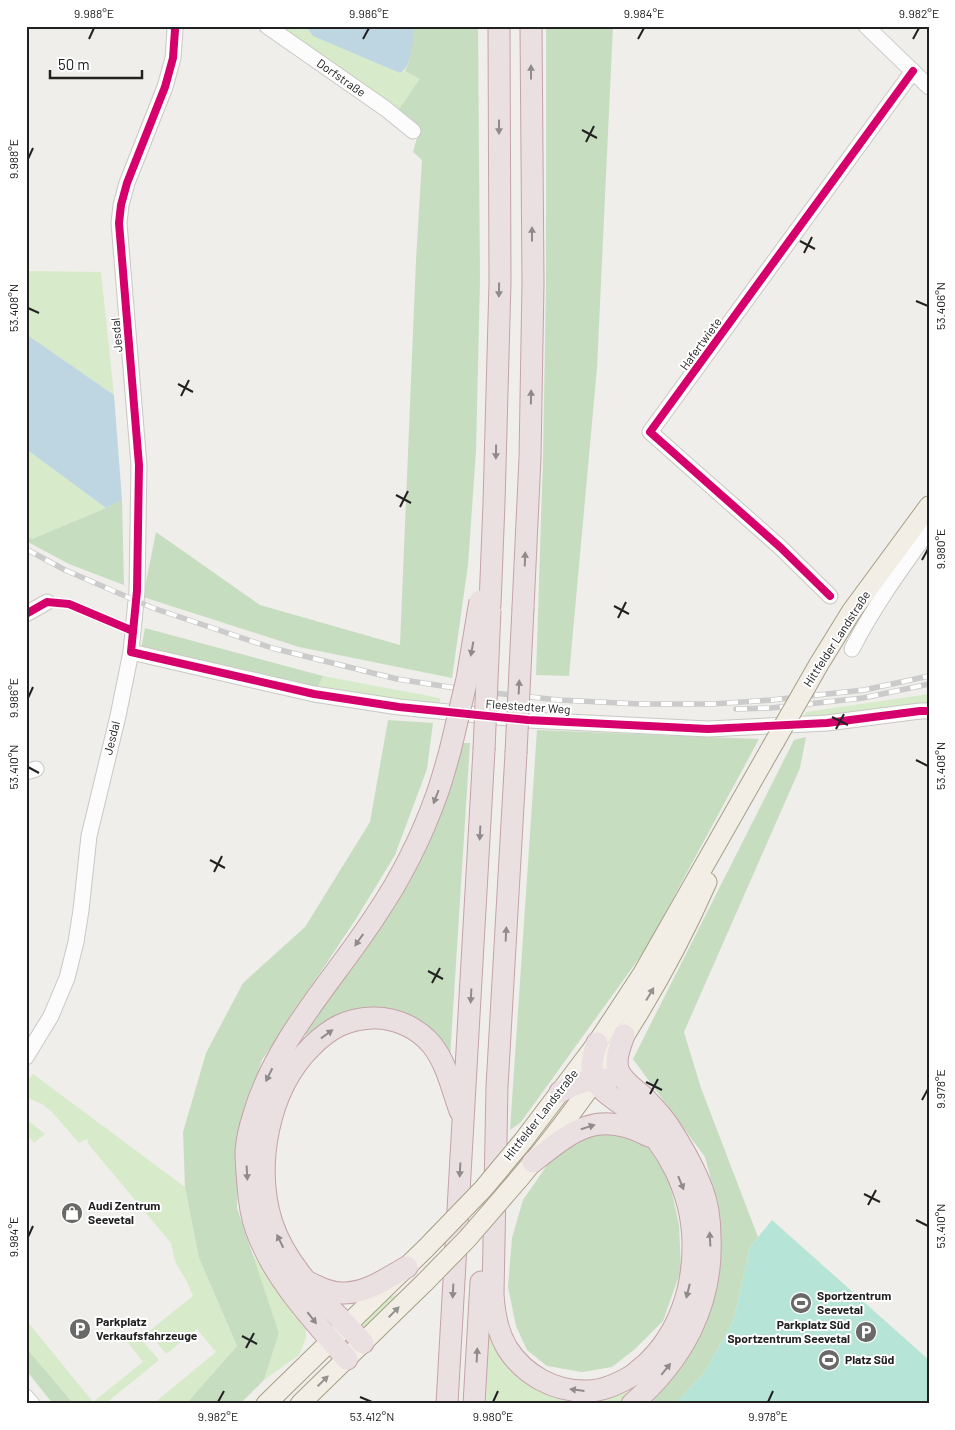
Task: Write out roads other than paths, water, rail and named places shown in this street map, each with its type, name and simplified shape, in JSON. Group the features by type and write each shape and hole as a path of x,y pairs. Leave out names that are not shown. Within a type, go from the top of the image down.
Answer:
{"highway":[{"path":"447,1404 484,750 485,603 493,530 500,282 499,26"},
{"path":"474,1404 484,1226 497,1087 530,458 532,293 531,26"},
{"path":"346,1359 315,1322 269,1258 256,1229 249,1200 246,1150 260,1094 283,1049 376,916 418,839 437,793 450,750 485,603"},
{"path":"363,1343 293,1263 280,1243 272,1222 265,1181 265,1158 268,1131 284,1084 295,1066 322,1036 340,1025 359,1018 380,1017 400,1022 418,1032 432,1045 444,1063 463,1121"},
{"path":"624,1035 618,1052 617,1064 619,1072 626,1082 646,1099 666,1124 687,1158 703,1190 710,1219 711,1250 702,1304 688,1338 667,1370 632,1404"},
{"path":"497,1087 493,1294 494,1312 500,1332 516,1360 529,1373 546,1382 563,1388 588,1391 610,1386 634,1374 657,1354 673,1330 684,1305 692,1276 693,1242 691,1215 675,1168 657,1140 632,1112 601,1088 595,1080 592,1058 597,1043"},
{"path":"560,1092 575,1084 595,1080 610,1078 626,1082"},
{"path":"533,1162 569,1134 595,1124 623,1125 657,1140"},
{"path":"307,1281 324,1290 343,1294 366,1289 406,1267"}],"main road":[{"name":"Hittfelder Landstraße","path":"266,1404 426,1248 482,1189 523,1141 597,1043 665,937 753,778 851,612 929,506"},
{"name":"Hittfelder Landstraße","path":"300,1404 467,1238 533,1162 595,1080 660,977 692,915 753,778"}],"street":[{"name":"Jesdal","path":"26,1057 51,1016 67,978 76,942 81,910 88,836 118,716 131,652 137,591 139,465 119,223 121,205 127,183 165,87 171,66 174,26"},
{"name":"Dorfstraße","path":"267,26 386,109 413,131"},
{"path":"866,26 929,87"},
{"name":"Hafertwiete","path":"830,596 780,547 650,432 913,71"},
{"name":"Hittfelder Landstraße","path":"852,649 886,588 929,530"},
{"path":"26,614 47,602"},
{"name":"Fleestedter Weg","path":"131,652 314,694 399,707 528,720 708,729 827,723 929,711"},
{"path":"26,1397 32,1404"}],"water":[{"path":"306,26 414,26 413,45 408,65 400,73 313,36"},
{"path":"26,334 114,395 122,500 106,508 26,449"}],"railway":[{"path":"26,549 65,570 153,608 272,648 397,679 475,691 559,700 640,704 713,704 864,690 929,676"},
{"path":"736,709 771,708 863,698 929,684"}],"place":[{"name":"Audi Zentrum Seevetal","path":"72,1213"},
{"name":"Sportzentrum Seevetal","path":"801,1303"},
{"name":"Parkplatz Verkaufsfahrzeuge","path":"80,1329"},
{"name":"Parkplatz Süd Sportzentrum Seevetal","path":"866,1332"},
{"name":"Platz Süd","path":"829,1360"}]}
